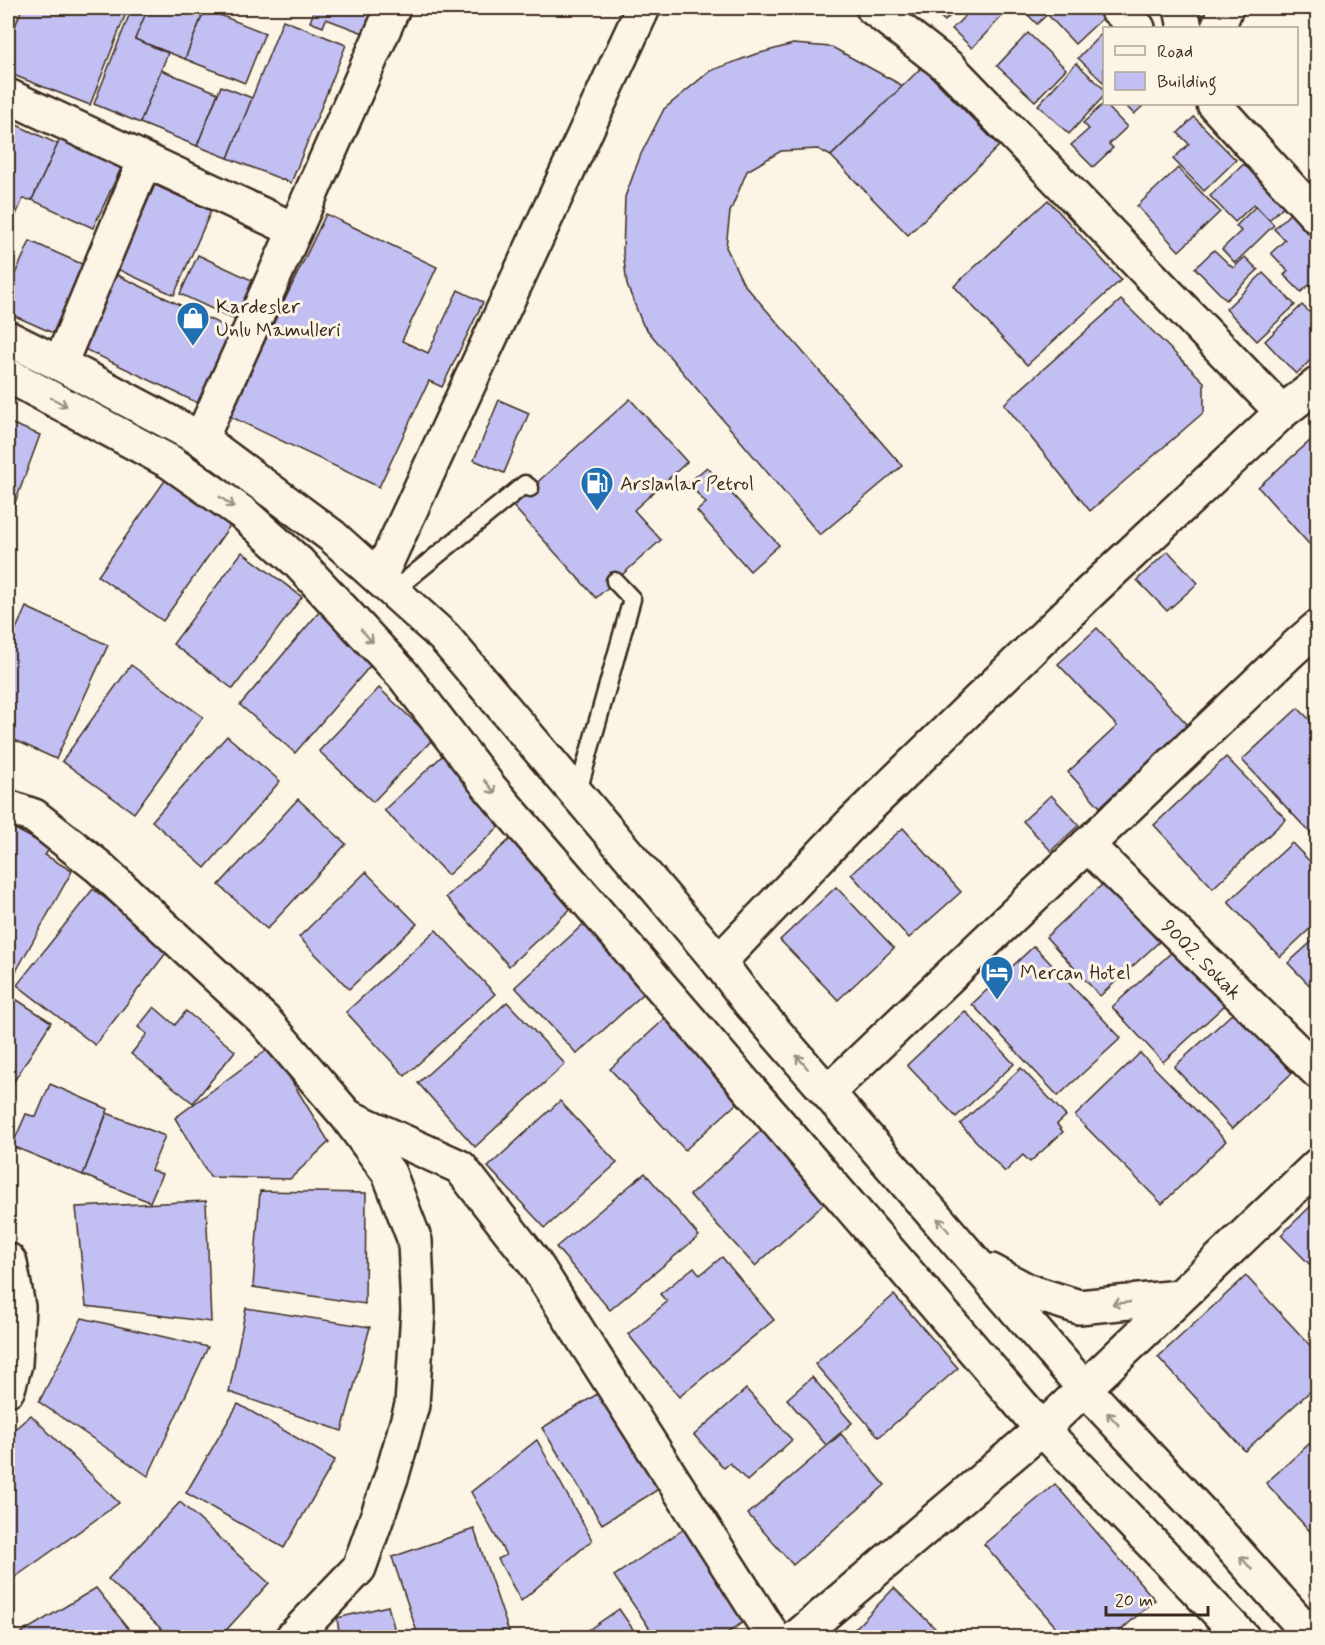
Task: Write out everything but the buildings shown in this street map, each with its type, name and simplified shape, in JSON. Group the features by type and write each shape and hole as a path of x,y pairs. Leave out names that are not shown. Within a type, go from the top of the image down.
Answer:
{"street":[{"path":"201,439 393,8"},
{"path":"386,584 643,8"},
{"path":"873,8 950,68 1282,412"},
{"path":"1116,8 1137,27"},
{"path":"1181,8 1185,27"},
{"path":"1218,27 1226,8"},
{"path":"8,96 295,230"},
{"path":"1215,105 1317,218"},
{"path":"60,364 145,160"},
{"path":"8,338 201,439 332,536 444,637 719,962 750,1003 976,1264 1084,1388 1204,1516 1313,1638"},
{"path":"8,375 170,462 244,514 298,562 403,675 490,788 1042,1429 1243,1638"},
{"path":"719,962 852,824 1090,592 1282,412 1317,384"},
{"path":"828,1092 1317,627"},
{"path":"8,807 34,816 99,867 265,1021 346,1115 388,1173 415,1241 418,1311 412,1405 392,1475 359,1568 292,1638"},
{"name":"9002. Sokak","path":"1087,845 1317,1072"},
{"path":"346,1115 460,1167 534,1262 774,1638"},
{"path":"796,1638 1042,1429 1317,1165"},
{"path":"8,1260 18,1307 15,1364 8,1389"},
{"path":"976,1264 1028,1291 1079,1307 1179,1297"}],"lane":[{"path":"386,584 525,484 530,488"},
{"path":"578,795 632,599 615,581"}],"place":[{"name":"Kardesler Unlu Mamulleri","path":"193,347"},
{"name":"Arslanlar Petrol","path":"597,512"},
{"name":"Mercan Hotel","path":"997,1001"}]}
